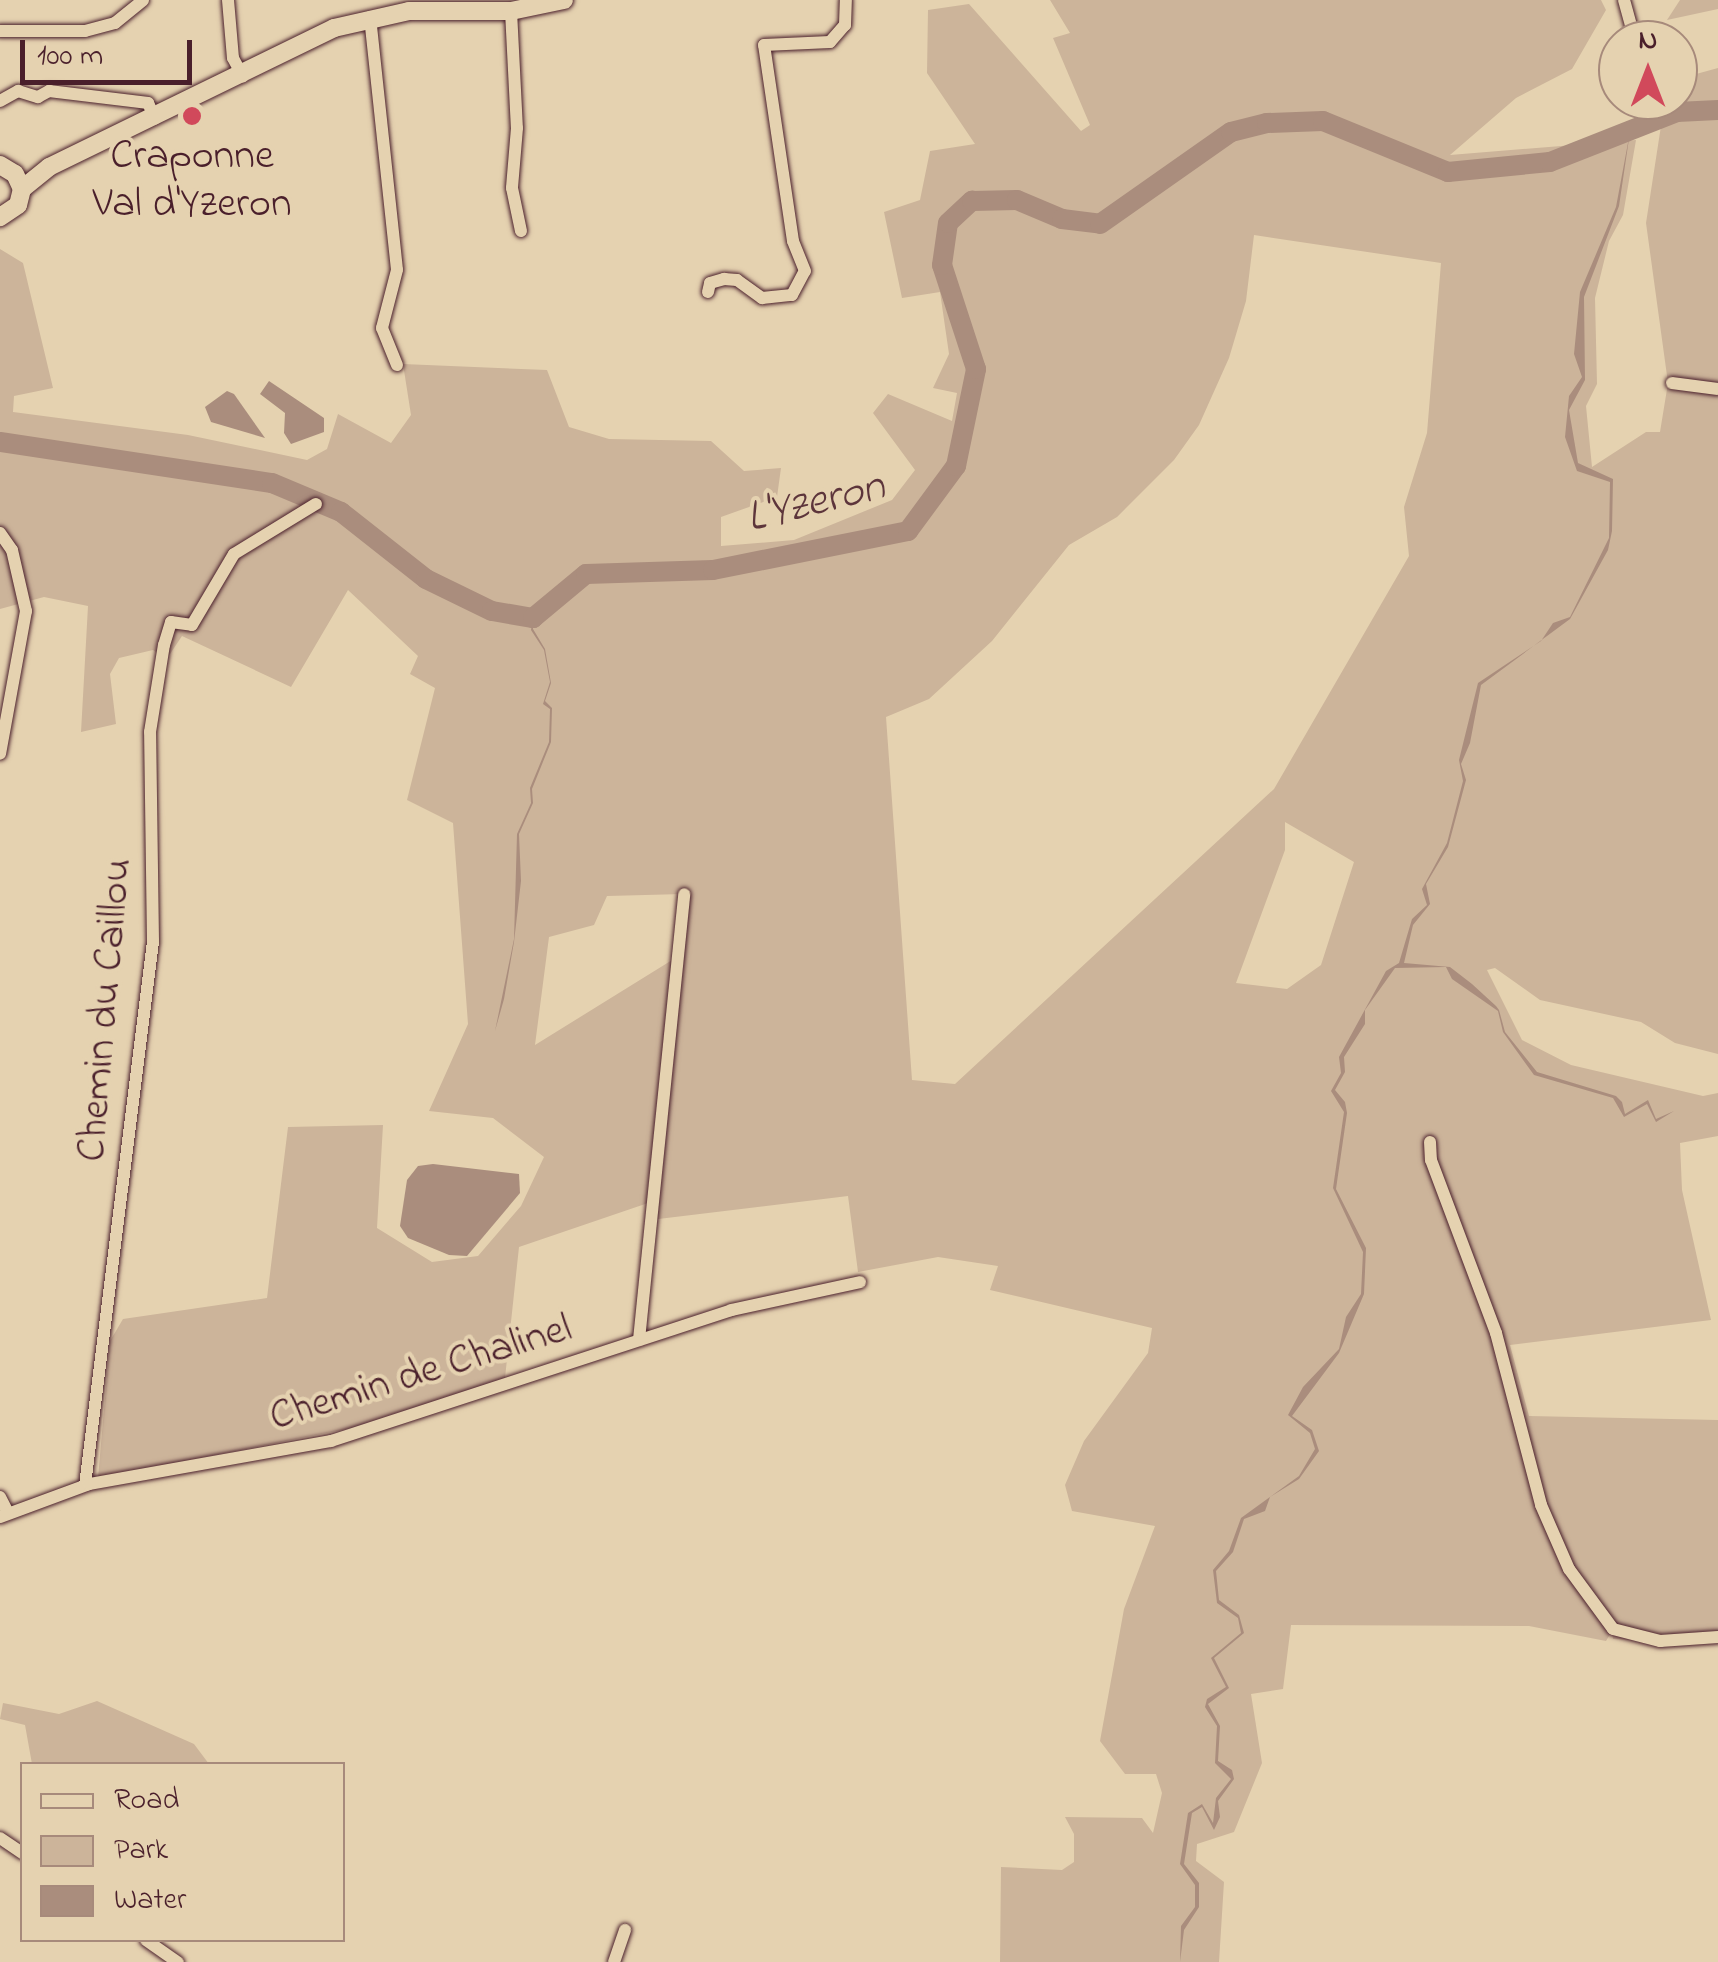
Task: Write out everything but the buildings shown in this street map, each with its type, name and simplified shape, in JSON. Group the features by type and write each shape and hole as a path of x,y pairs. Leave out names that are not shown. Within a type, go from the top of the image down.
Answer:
{"main road":[{"path":"0,217 18,205 22,189 50,167 243,77 334,28 370,17 472,6 511,11 564,0"},
{"path":"4,167 50,167"},
{"path":"4,167 22,189"}],"street":[{"path":"0,31 85,30 115,23 143,0"},
{"path":"228,0 232,58 243,77"},
{"path":"708,292 710,283 724,279 736,280 762,298 792,295 805,271 793,241 764,46 830,42 846,25 846,0"},
{"path":"511,11 517,128 512,188 522,231"},
{"path":"370,17 397,270 382,328 397,365"},
{"path":"0,101 18,91 38,97 50,92 148,103 155,119"},
{"path":"1672,384 1718,389"},
{"name":"Chemin du Caillou","path":"85,1485 153,941 150,732 164,645 171,622 192,626 234,554 316,504"},
{"path":"0,534 12,550 26,611 0,754"},
{"path":"639,1340 684,894"},
{"path":"1430,1142 1431,1160 1496,1333 1541,1505 1569,1568 1613,1630 1660,1641 1718,1637"},
{"name":"Chemin de Chalinel","path":"4,1516 85,1485 331,1441 765,1301 860,1282"},
{"path":"0,1497 4,1516"},
{"path":"614,1962 625,1930"},
{"path":"149,1942 178,1962"}],"green space":[{"path":"1050,0 1601,0 1606,10 1572,69 1516,98 1450,155 1636,140 1623,215 1609,241 1595,298 1597,384 1586,406 1592,467 1646,432 1660,432 1668,383 1646,223 1662,120 1698,120 1698,74 1718,68 1718,1054 1675,1043 1641,1022 1540,1000 1495,968 1487,970 1522,1040 1571,1065 1703,1096 1718,1093 1718,1136 1680,1143 1682,1190 1711,1320 1510,1345 1529,1416 1718,1420 1718,1643 1613,1639 1612,1631 1606,1641 1529,1626 1291,1625 1283,1689 1251,1694 1262,1763 1234,1832 1197,1844 1196,1861 1224,1882 1219,1962 1000,1962 1001,1867 1062,1870 1074,1862 1074,1834 1065,1817 1142,1818 1153,1833 1162,1793 1156,1774 1125,1774 1100,1741 1124,1609 1155,1526 1072,1511 1065,1485 1084,1441 1148,1353 1152,1328 990,1290 998,1266 938,1257 858,1272 848,1196 650,1220 651,1202 519,1247 505,1378 362,1426 98,1478 110,1341 123,1319 267,1298 288,1127 383,1125 377,1228 432,1262 478,1256 521,1206 544,1157 493,1118 429,1111 468,1024 453,823 407,800 435,688 410,674 418,656 348,590 291,687 182,636 166,660 153,650 119,658 110,674 116,724 81,732 88,606 44,597 0,609 0,249 23,263 53,388 14,396 13,412 188,435 307,460 327,449 338,414 391,443 411,415 403,364 547,370 569,427 609,439 711,441 744,471 781,468 777,497 721,517 721,546 794,540 892,500 915,470 873,413 888,394 952,421 957,393 933,388 949,354 940,292 902,298 884,212 920,200 930,151 975,144 927,73 928,10 969,4 1081,131 1090,125 1053,38 1070,33","holes":["1254,235 1441,263 1427,433 1404,507 1409,556 1274,789 955,1084 912,1080 886,717 929,699 992,641 1069,545 1117,517 1174,460 1199,425 1229,358 1246,301","1285,822 1354,862 1321,965 1287,989 1236,983 1285,850","683,894 677,957 535,1045 549,937 594,925 607,896"]},
{"path":"1680,0 1718,0 1718,9 1667,20"},
{"path":"97,1701 194,1744 208,1762 32,1762 25,1725 0,1719 3,1703 59,1714"}],"water":[{"path":"1630,132 1619,206 1584,297 1585,380 1569,410 1578,463 1613,479 1612,531 1608,550 1570,619 1542,640 1553,623 1570,617 1609,538 1610,482 1577,471 1565,437 1569,396 1582,377 1574,354 1580,292 1616,207"},
{"path":"269,381 324,418 324,432 291,444 284,433 285,413 260,394"},
{"path":"227,391 234,394 265,438 211,422 205,407"},
{"path":"533,616 533,629 545,649 551,683 545,701 552,708 551,742 532,789 533,803 519,834 521,881 514,942 495,1031 514,939 517,834 531,803 530,788 549,742 550,709 543,704 550,682 544,650 531,630"},
{"path":"1534,645 1481,685 1470,743 1461,764 1466,780 1448,847 1426,884 1430,904 1413,925 1404,963 1450,967 1472,984 1499,1010 1505,1032 1537,1072 1616,1096 1625,1114 1648,1100 1656,1119 1674,1111 1656,1122 1647,1104 1624,1117 1613,1098 1534,1075 1503,1032 1498,1011 1452,979 1446,967 1395,968 1365,1010 1365,1024 1344,1057 1345,1072 1335,1090 1345,1102 1347,1113 1336,1189 1366,1248 1364,1294 1339,1353 1292,1416 1312,1430 1319,1451 1299,1479 1270,1497 1299,1476 1315,1449 1310,1433 1288,1415 1303,1387 1339,1349 1346,1317 1361,1294 1363,1252 1333,1188 1344,1112 1331,1091 1341,1073 1339,1057 1386,971 1399,963 1412,919 1427,905 1422,889 1447,843 1463,781 1459,760 1478,683"},
{"path":"433,1164 519,1174 520,1193 467,1256 449,1255 408,1238 400,1226 407,1180 418,1166"},
{"path":"1270,1497 1265,1511 1244,1519 1233,1552 1216,1571 1219,1600 1239,1615 1244,1633 1214,1658 1229,1688 1208,1704 1220,1726 1218,1761 1232,1770 1234,1779 1218,1801 1220,1817 1214,1830 1202,1807 1192,1813 1184,1864 1199,1883 1199,1907 1184,1930 1180,1962 1181,1926 1195,1907 1195,1885 1180,1864 1188,1813 1202,1804 1213,1823 1216,1798 1231,1779 1215,1763 1217,1726 1205,1707 1207,1699 1226,1687 1211,1658 1241,1633 1238,1618 1217,1603 1213,1570 1229,1551 1241,1518"}],"waterway":[{"name":"L'Yzeron","path":"0,442 272,483 341,512 426,579 492,611 533,618 586,574 713,570 908,531 956,466 976,369 942,265 948,223 972,201 1017,200 1062,219 1100,224 1231,132 1267,123 1323,121 1448,172 1550,162 1677,112 1718,110"}],"place":[{"name":"Craponne Val d'Yzeron","path":"192,116"}]}
